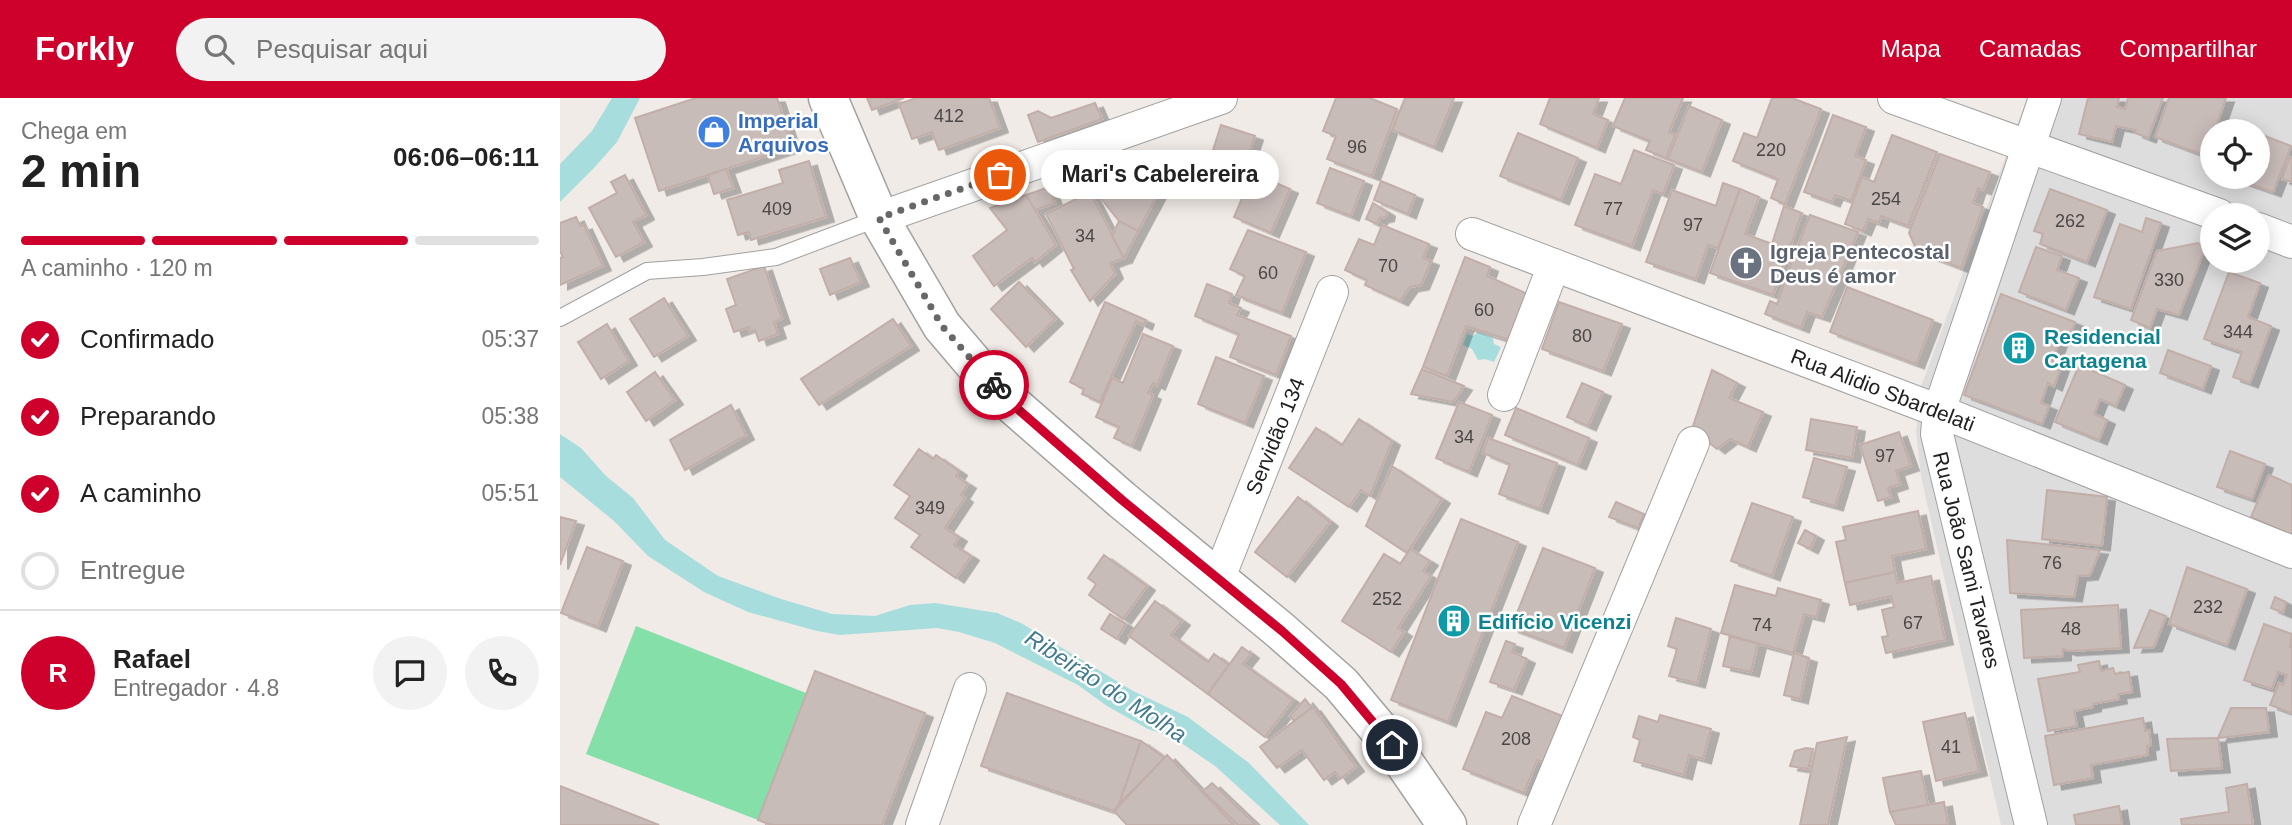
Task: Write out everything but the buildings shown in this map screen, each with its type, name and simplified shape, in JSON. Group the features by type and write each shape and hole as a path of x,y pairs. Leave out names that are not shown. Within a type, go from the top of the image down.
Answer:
{"street":[{"path":"828,98 879,218 942,326 976,366 1012,404 1122,500 1282,631 1341,684 1392,745 1447,825"},
{"path":"879,218 1221,98"},
{"path":"1894,98 2200,208"},
{"name":"Rua João Sami Tavares","path":"2031,825 1937,435 1939,411 2045,98"},
{"name":"Rua Alidio Sbardelati","path":"1472,234 1939,411 2292,552"},
{"path":"2270,234 2292,242"},
{"path":"1504,395 1554,265"},
{"name":"Servidão 134","path":"1215,577 1327,289"},
{"path":"1534,825 1693,443"},
{"path":"922,825 970,689"}],"lane":[{"path":"560,318 648,271 776,257 879,218"}],"shaded area":[{"path":"2027,98 2292,98 2292,825 2001,825 1921,477 1916,431 1922,384"}],"green space":[{"path":"636,626 806,693 758,820 586,754"}],"water":[{"path":"612,98 640,98 617,142 560,202 560,164 592,131"},
{"path":"1478,332 1493,338 1494,344 1501,347 1494,362 1478,360 1472,349 1463,345 1467,334 1473,336"},
{"name":"Ribeirão do Molha","path":"560,434 581,448 606,476 633,498 665,540 718,576 832,614 875,616 910,605 935,603 997,613 1021,623 1133,691 1188,717 1249,763 1309,825 1280,825 1215,766 1174,738 1148,729 1107,706 1078,685 995,643 937,628 840,635 817,631 748,612 704,592 648,556 614,521 560,477"}],"way so far":[{"path":"994,385 942,326 879,218 1000,175"}],"place":[{"name":"Imperial Arquivos","path":"714,132"},
{"name":"Mari's Cabelereira","path":"1000,175"},
{"name":"Igreja Pentecostal Deus é amor","path":"1746,263"},
{"name":"Residencial Cartagena","path":"2019,348"},
{"name":"Edifício Vicenzi","path":"1454,621"}],"route":[{"path":"994,385 1012,404 1122,500 1282,631 1341,684 1392,745"}]}
